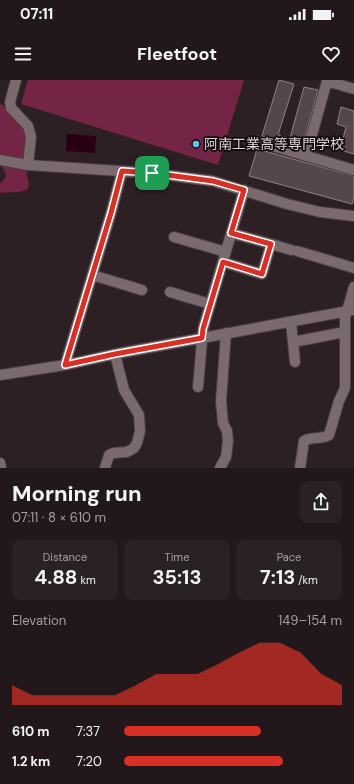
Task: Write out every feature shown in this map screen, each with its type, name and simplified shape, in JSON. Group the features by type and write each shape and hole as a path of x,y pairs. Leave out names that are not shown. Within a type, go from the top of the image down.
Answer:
{"street":[{"path":"16,80 10,102 11,108 28,126 31,137 28,165"},
{"path":"306,156 325,81 354,89"},
{"path":"256,141 354,170"},
{"path":"0,160 28,165 152,173 213,181 288,204 320,212 354,216"},
{"path":"65,365 122,171"},
{"path":"198,387 203,329 244,190"},
{"path":"231,233 354,268"},
{"path":"174,237 262,274 271,244"},
{"path":"92,275 142,290"},
{"path":"303,468 300,468 304,441 309,438 324,438 328,435 339,401 350,389 345,318 351,311 354,287"},
{"path":"170,292 210,304"},
{"path":"0,375 65,365 115,354 351,311"},
{"path":"291,322 295,362"},
{"path":"293,342 345,332"},
{"path":"220,468 226,457 228,441 227,431 223,423 221,401 226,334"},
{"path":"105,468 109,456 113,453 127,452 134,448 137,443 140,430 139,415 124,390 115,354"},
{"path":"0,463 1,468"}],"shaded area":[{"path":"28,80 244,80 218,165 21,104"},
{"path":"0,103 10,111 26,132 27,176 29,184 28,189 21,191 0,193 0,183 6,176 0,165"},
{"path":"67,134 96,136 95,153 66,151"}],"building":[{"path":"279,80 294,84 278,135 290,138 304,87 318,90 302,148 262,136"},
{"path":"341,107 354,111 354,154 340,150 346,127 337,124"},
{"path":"257,149 354,176 354,198 352,204 249,176"}],"place":[{"name":"阿南工業高等専門学校","path":"196,144"}],"route":[{"path":"122,171 152,173 213,181 244,190 231,233 271,244 262,274 223,262 203,329 202,338 65,365 111,213 122,171"}]}
